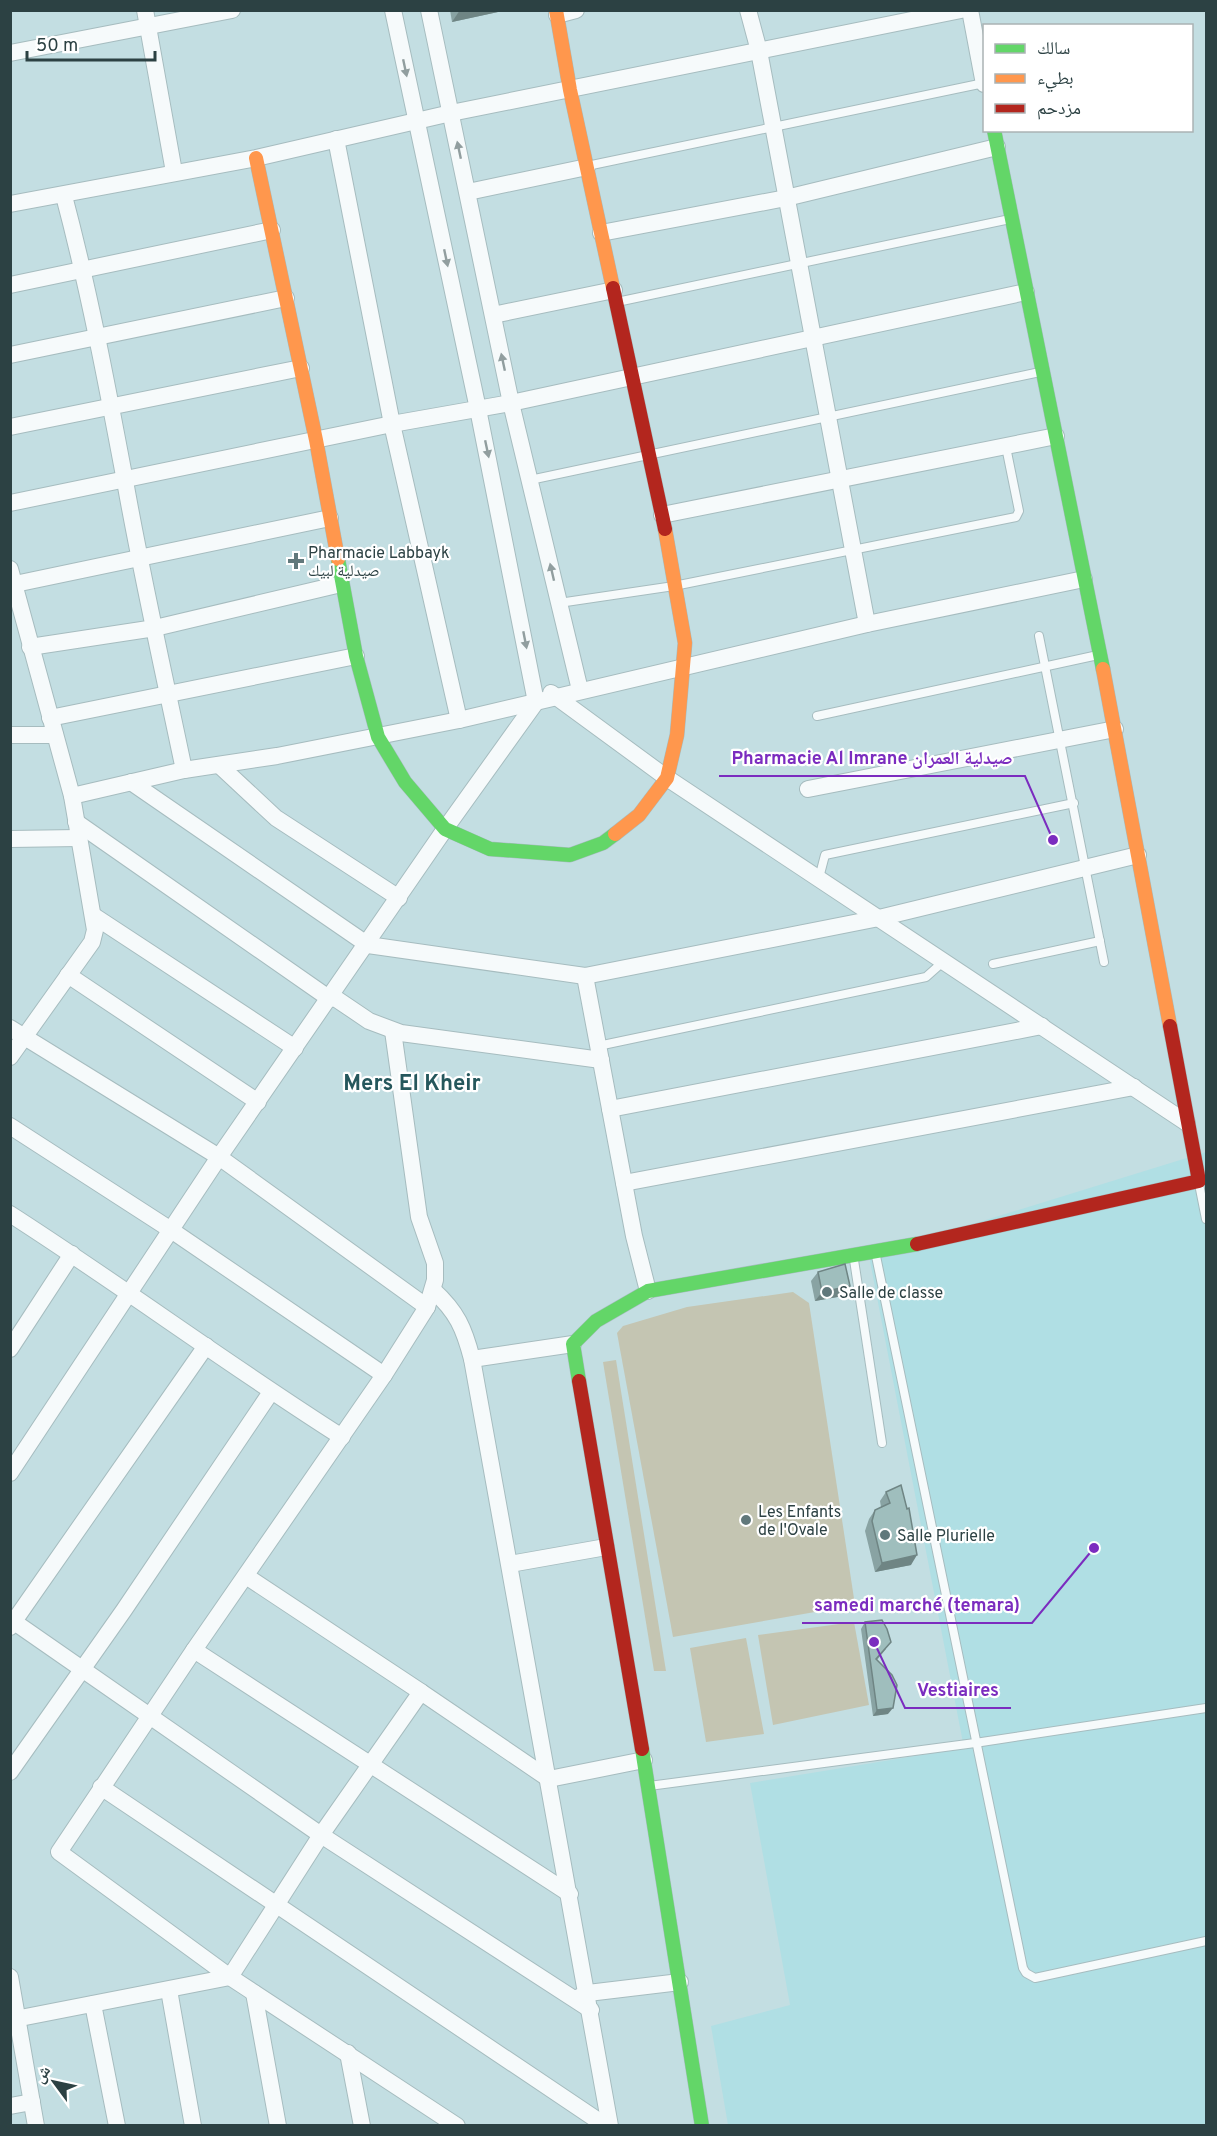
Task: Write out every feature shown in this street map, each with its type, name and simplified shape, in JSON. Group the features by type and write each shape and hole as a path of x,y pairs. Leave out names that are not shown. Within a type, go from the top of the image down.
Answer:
{"street":[{"path":"145,10 174,172"},
{"path":"10,53 149,28 232,10"},
{"path":"10,1473 219,1157 368,945 445,829 537,702 478,409 393,10"},
{"path":"429,10 511,403 580,690"},
{"path":"256,158 316,440 356,656 378,736 405,782 445,829 490,849 526,854 570,855 592,848 618,833 639,815 667,778 677,735 681,667 685,643 662,515 570,90 557,13 576,10"},
{"path":"748,10 759,51 867,624"},
{"path":"10,204 64,196 174,172 256,158 417,120 961,10"},
{"path":"970,10 983,78"},
{"path":"336,139 392,424 459,720"},
{"path":"472,1359 573,1344 596,1321 648,1291 875,1253 1199,1181 1115,729 996,139 786,198 601,233"},
{"path":"468,192 587,166"},
{"path":"64,196 83,270 112,407 124,481 184,770"},
{"path":"10,285 272,230"},
{"path":"10,503 392,424 632,378 812,336 1026,292"},
{"path":"493,315 616,296"},
{"path":"10,355 286,298"},
{"path":"10,427 301,368"},
{"path":"662,515 1056,436"},
{"path":"10,1058 18,1032 68,975 92,942 95,930 72,796 30,647 13,576 141,560 330,518"},
{"path":"72,796 184,770 459,720 867,624 1084,579"},
{"path":"30,647 155,628 341,584"},
{"path":"50,718 356,656"},
{"path":"532,676 555,696 667,778 1187,1123"},
{"path":"808,789 1115,729"},
{"path":"10,735 55,735"},
{"path":"219,765 276,818 399,898"},
{"path":"131,783 368,945 585,976 879,918 1138,855"},
{"path":"10,839 78,830 331,997 369,1021 393,1031 600,1053"},
{"path":"94,916 295,1048"},
{"path":"68,975 258,1102"},
{"path":"585,976 624,1183 648,1291"},
{"path":"610,1109 1042,1026"},
{"path":"393,1031 419,1217 435,1263 433,1290 427,1307 342,1437 60,1847 60,1855 230,1977 348,2053 449,2123"},
{"path":"18,1032 219,1157 427,1307"},
{"path":"624,1183 1134,1087"},
{"path":"10,1126 171,1230 384,1375"},
{"path":"11,1214 129,1292 271,1392 342,1437"},
{"path":"10,1349 72,1254"},
{"path":"433,1290 452,1307 465,1332 472,1359 570,1894 584,2001 608,2126"},
{"path":"573,1344 644,1760 702,2126"},
{"path":"206,1346 12,1623 83,1669 321,1835 584,2001 680,1982"},
{"path":"10,1772 83,1669 271,1392"},
{"path":"510,1564 606,1547"},
{"path":"246,1576 549,1779 644,1760"},
{"path":"194,1650 570,1894"},
{"path":"14,2019 230,1977 321,1835 421,1692"},
{"path":"101,1787 608,2126"},
{"path":"10,1977 14,2019 36,2126"},
{"path":"169,1990 193,2126"},
{"path":"254,1993 278,2126"},
{"path":"93,2004 117,2126"},
{"path":"348,2053 362,2126"},
{"path":"10,2106 32,2102"}],"lane":[{"path":"587,166 983,83"},
{"path":"616,296 799,265 1012,218"},
{"path":"530,480 1043,371"},
{"path":"559,603 674,585 853,552 1016,517 1019,511 1006,447"},
{"path":"1039,636 1062,739 1104,962"},
{"path":"817,716 1100,655"},
{"path":"819,878 825,855 1074,803"},
{"path":"993,964 1101,941"},
{"path":"600,1053 926,977 944,961"},
{"path":"1199,1181 1206,1219"},
{"path":"875,1253 975,1743 1026,1973 1035,1978 1206,1941"},
{"path":"854,1257 882,1443"},
{"path":"648,1786 975,1743 1206,1708"}],"shaded area":[{"path":"1206,1152 1206,2125 728,2125 711,2026 790,2005 750,1783 964,1748 869,1256"}],"green space":[{"name":"Les Enfants de l'Ovale","path":"793,1292 809,1303 855,1605 673,1637 617,1333 623,1326 687,1307"},
{"path":"616,1360 666,1671 654,1671 603,1362"},
{"path":"854,1622 869,1705 773,1725 758,1635"},
{"path":"746,1638 764,1734 706,1742 690,1648"}],"building":[{"path":"845,1264 850,1286 822,1292 818,1272"},
{"name":"Salle Plurielle","path":"901,1485 907,1509 909,1508 917,1555 882,1563 872,1521 875,1510 890,1503 886,1492"},
{"path":"882,1620 891,1642 876,1659 892,1675 897,1685 893,1708 877,1710 865,1622"}],"traffic: fast":[{"path":"994,132 1103,669"},
{"path":"338,559 356,656 378,737 405,782 445,829 490,849 570,855 603,843 615,834"},
{"path":"579,1381 573,1344 596,1321 648,1291 917,1244"},
{"path":"642,1749 702,2126"}],"traffic: slow":[{"path":"556,10 570,90 613,288"},
{"path":"256,158 316,440 338,559"},
{"path":"615,834 639,815 667,778 677,735 685,643 665,529"},
{"path":"1103,669 1170,1026"}],"traffic: jam":[{"path":"613,288 665,529"},
{"path":"917,1244 1199,1181 1170,1026"},
{"path":"579,1381 642,1749"}],"place":[{"name":"Pharmacie Labbayk صيدلية لبيك","path":"296,561"},
{"name":"Pharmacie Al Imrane صيدلية العمران","path":"1053,840"},
{"name":"Salle de classe","path":"827,1292"},
{"name":"Les Enfants de l'Ovale","path":"746,1520"},
{"name":"Salle Plurielle","path":"885,1535"},
{"name":"samedi marché (temara)","path":"1094,1548"},
{"name":"Vestiaires","path":"874,1642"}],"district":[{"name":"Mers El Kheir","path":"412,1082"}]}
